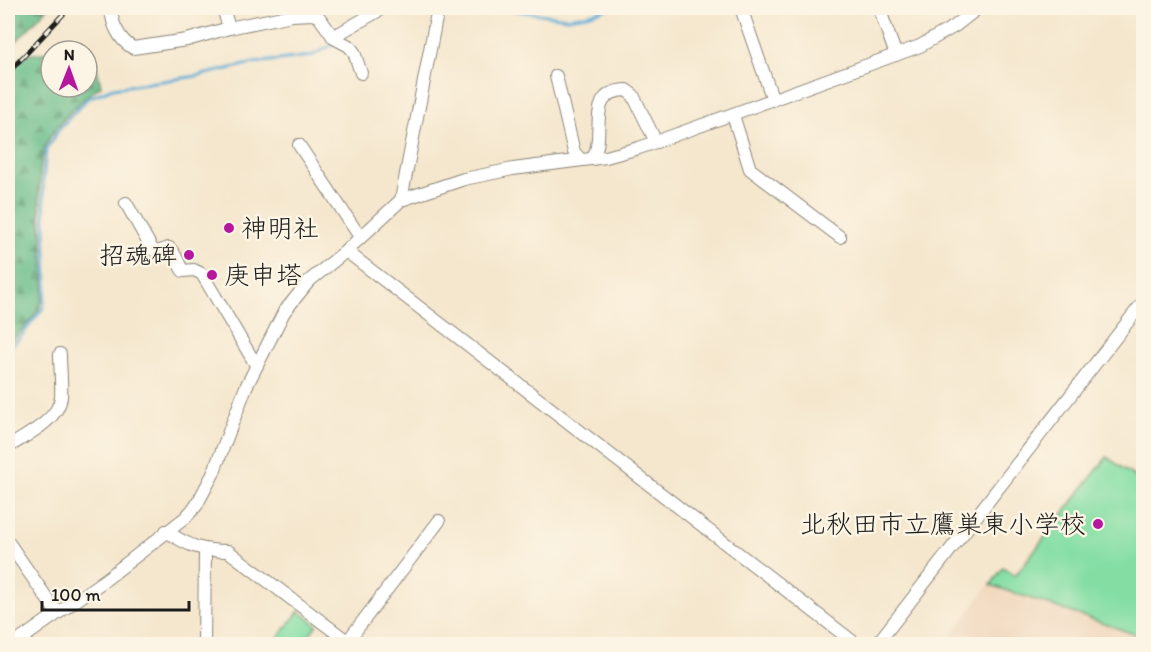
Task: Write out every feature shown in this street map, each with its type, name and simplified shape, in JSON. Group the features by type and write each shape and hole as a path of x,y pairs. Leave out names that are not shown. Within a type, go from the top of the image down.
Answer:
{"street":[{"path":"112,8 111,12 117,31 124,44 132,48 187,40 292,11 314,14 319,17 336,40 349,46 354,52 361,73"},
{"path":"223,8 229,28"},
{"path":"336,40 383,8"},
{"path":"401,200 438,8"},
{"path":"741,8 773,100"},
{"path":"879,8 896,55"},
{"path":"14,645 105,580 185,518 196,506 213,474 222,445 256,365 284,312 309,281 346,251 401,200 464,179 513,169 606,157 656,142 920,46 955,26 978,8"},
{"path":"556,76 574,152 587,159"},
{"path":"587,159 598,141 600,107 607,95 614,90 626,90 633,95 656,142"},
{"path":"733,115 750,169 840,237"},
{"path":"299,145 360,237"},
{"path":"126,203 152,249 157,252 169,248 173,250 183,271 194,270 202,274 256,365"},
{"path":"346,251 856,645"},
{"path":"877,645 1143,302"},
{"path":"8,447 39,428 56,410 61,399 60,354"},
{"path":"166,531 182,542 205,551 228,551 349,643 439,521"},
{"path":"8,542 57,613"},
{"path":"204,645 205,551"}],"shaded area":[{"name":"北秋田市立鷹巣東小学校","path":"1107,455 1143,481 1143,644 945,644 1003,566 1014,573"}],"green space":[{"path":"8,8 48,8 8,50"},
{"path":"39,53 39,99 85,99 60,124 44,150 40,176 44,281 42,300 35,316 8,344 8,72 23,55"},
{"name":"北秋田市立鷹巣東小学校","path":"1107,457 1143,483 1143,637 991,585 1003,567 1015,576"},
{"path":"299,611 317,625 302,644 273,644"}],"waterway":[{"path":"385,12 394,8"},
{"path":"498,8 567,18 609,8"},
{"path":"8,349 43,308 47,282 43,180 46,150 60,128 88,98 113,88 197,76 254,63 311,56 336,43"}],"railway":[{"path":"8,73 69,8"}],"place":[{"name":"神明社","path":"229,228"},
{"name":"招魂碑","path":"189,255"},
{"name":"庚申塔","path":"212,275"},
{"name":"北秋田市立鷹巣東小学校","path":"1098,524"}]}
